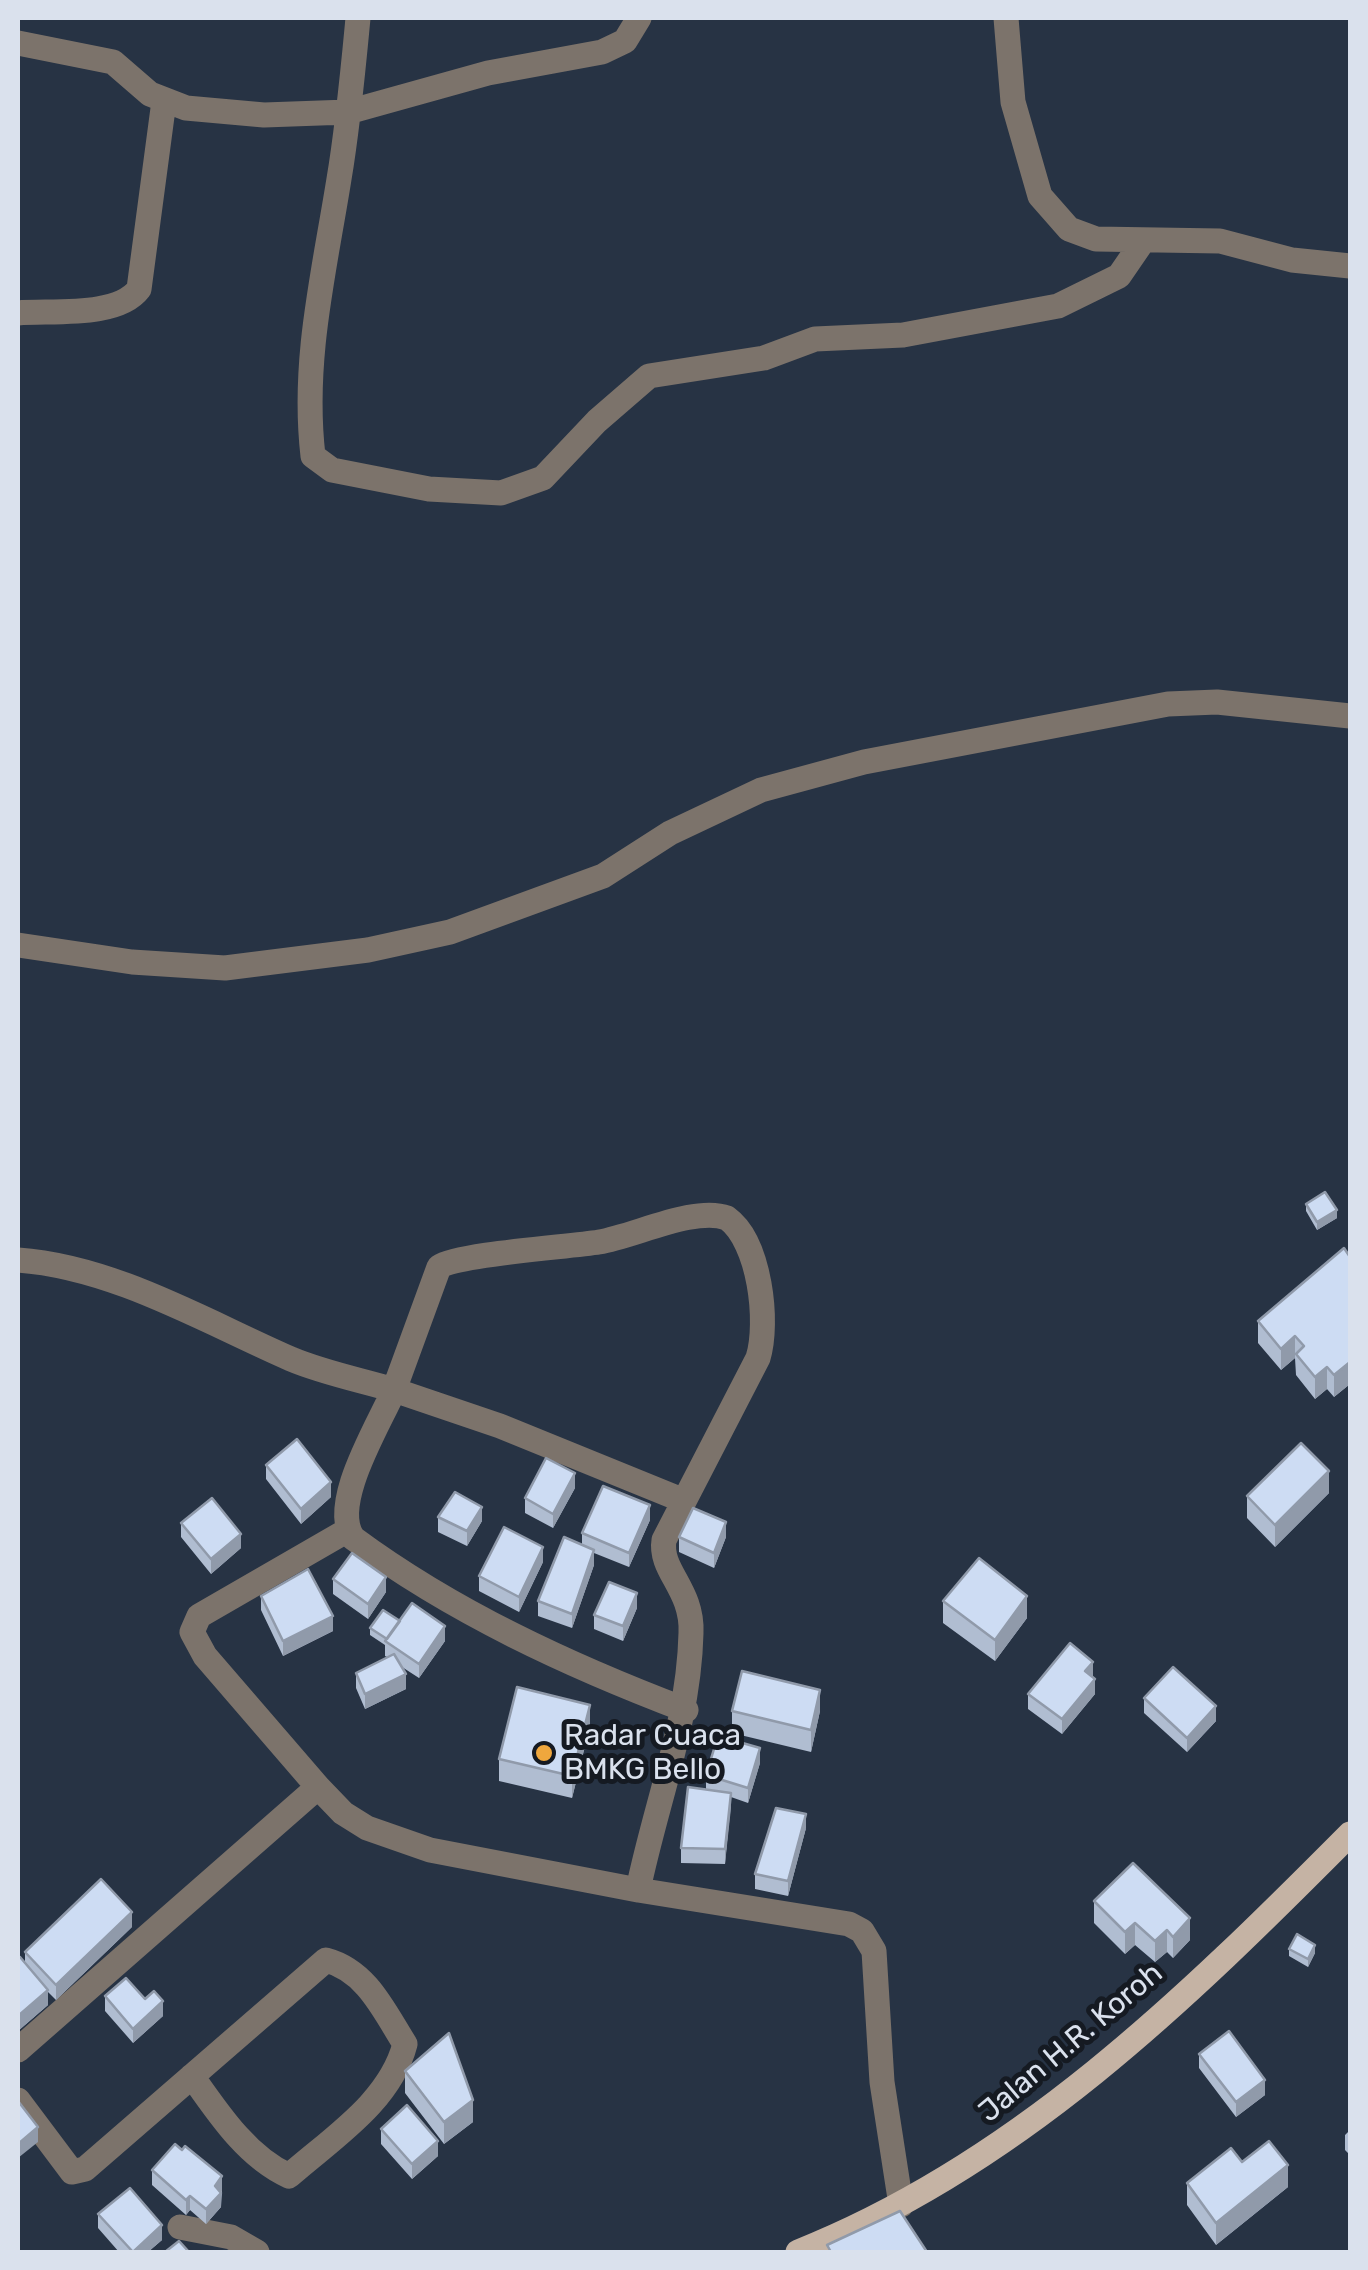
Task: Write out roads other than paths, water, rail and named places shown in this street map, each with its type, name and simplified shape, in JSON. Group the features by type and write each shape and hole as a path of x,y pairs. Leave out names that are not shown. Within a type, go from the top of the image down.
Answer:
{"main road":[{"name":"Jalan H.R. Koroh","path":"798,2252 946,2182 1060,2101 1345,1850"}],"street":[{"path":"358,18 306,398 312,456 332,470 429,488 500,493 542,478 596,421 649,376 764,358 815,339 903,335 1058,306 1119,276 1143,241"},
{"path":"18,43 113,62 164,101 186,108 264,115 348,112 488,72 602,52 626,40 639,18"},
{"path":"1006,18 1013,102 1040,196 1048,211 1068,229 1084,236 1143,241 1220,241 1292,260 1350,266"},
{"path":"18,313 114,305 132,298 139,289 164,101"},
{"path":"18,945 132,962 226,968 368,950 450,932 603,876 721,806 761,790 864,762 1168,704 1217,702 1350,716"},
{"path":"638,1890 686,1710 692,1632 684,1589 662,1552 682,1500 733,1408 764,1340 766,1321 756,1278 742,1234 728,1218 704,1214 606,1241 442,1264 432,1281 394,1390 345,1500 348,1530 451,1602 570,1661 686,1710"},
{"path":"18,1260 57,1265 128,1286 296,1361 500,1426 682,1500"},
{"path":"348,1530 200,1616 192,1632 205,1656 342,1813 387,1838 638,1890 849,1924 862,1931 874,1951 882,2082 901,2205"},
{"path":"18,2050 318,1788"},
{"path":"18,2100 72,2172 85,2169 192,2076 326,1960 344,1965 365,1982 405,2044 398,2073 380,2094 289,2176 273,2169 226,2124 192,2076"},
{"path":"180,2227 231,2238 257,2252"}],"place":[{"name":"Radar Cuaca BMKG Bello","path":"544,1753"}]}
